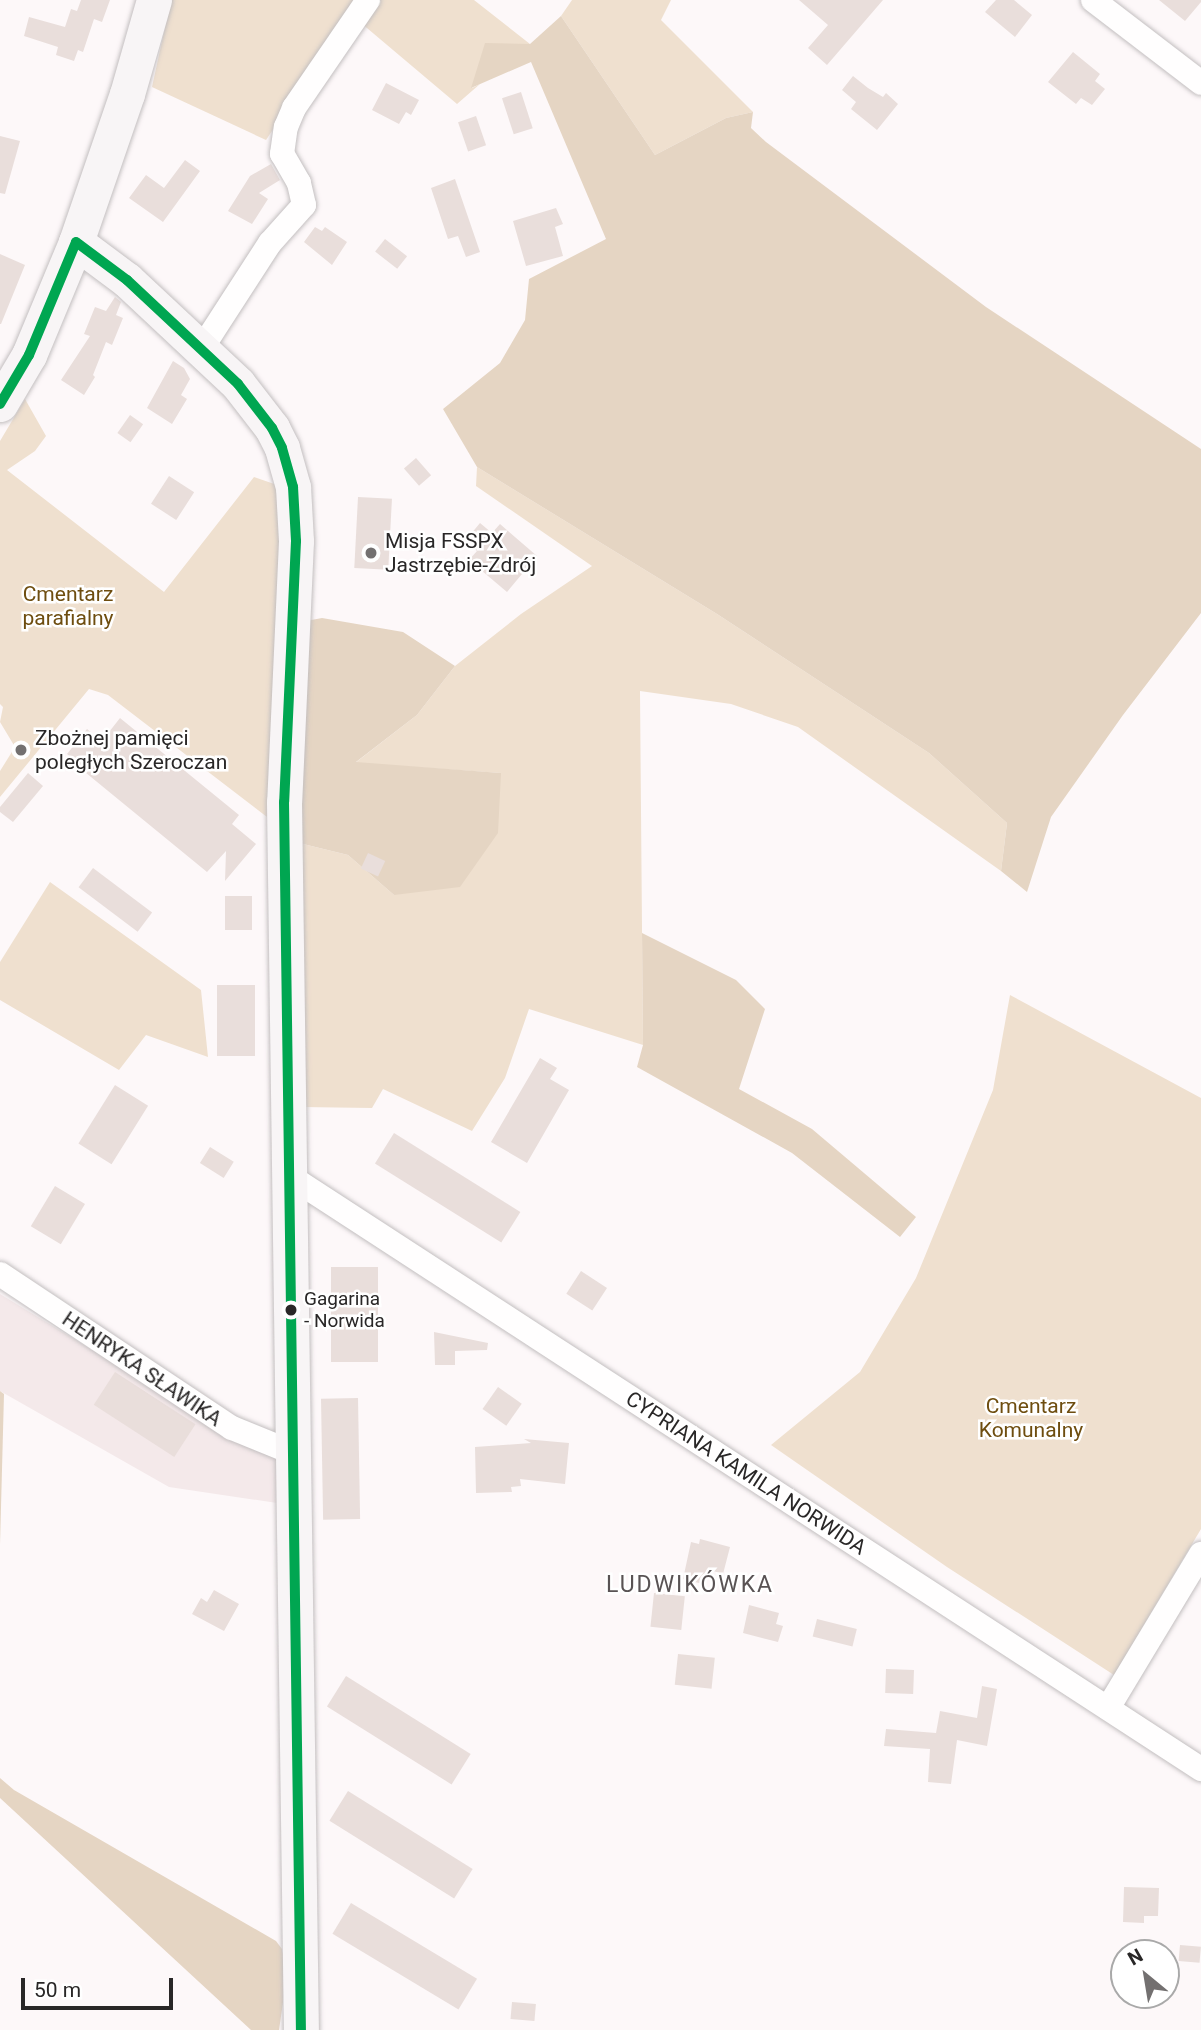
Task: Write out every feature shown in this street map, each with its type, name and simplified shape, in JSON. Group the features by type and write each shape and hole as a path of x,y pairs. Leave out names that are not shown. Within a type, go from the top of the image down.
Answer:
{"street":[{"path":"0,404 29,355 76,242 127,94 154,0"},
{"path":"202,348 270,243 304,205 299,183 282,154 286,127 294,108 368,0"},
{"path":"1093,0 1201,83"},
{"path":"76,242 127,280 238,384 272,428 288,467 295,510 284,802 301,2030"},
{"name":"CYPRIANA KAMILA NORWIDA","path":"291,1177 1201,1769"},
{"name":"HENRYKA SŁAWIKA","path":"0,1274 232,1428 291,1452"},
{"path":"1108,1708 1201,1554"}],"shaded area":[{"path":"561,16 655,155 726,118 753,112 751,128 766,142 986,307 1201,449 1201,613 1123,715 1051,817 1027,892 1001,871 1007,823 929,753 717,614 477,467 443,409 500,363 525,320 529,279 606,239 531,62 471,88 485,43 530,44"},
{"path":"322,618 403,632 455,666 417,715 356,762 501,773 498,833 460,887 394,895 348,855 295,842 306,621"},
{"path":"642,933 736,980 765,1009 739,1089 812,1129 916,1217 900,1237 792,1153 637,1067 643,1045"},
{"path":"0,1294 240,1440 281,1460 277,1503 169,1487 0,1391"},
{"path":"0,1391 4,1394 0,1545"},
{"path":"0,1778 14,1790 276,1941 282,1949 287,1975 279,2030 251,2030 0,1798"}],"green space":[{"path":"171,0 359,0 266,140 152,87"},
{"path":"379,0 474,0 530,44 486,44 472,88 480,84 457,104 361,23"},
{"path":"572,0 671,0 661,20 753,112 726,118 655,155 561,16"},
{"name":"Cmentarz parafialny","path":"25,399 46,436 35,451 7,470 164,592 254,477 280,486 285,522 267,817 108,695 89,689 0,797 0,771 15,747 0,722 3,707 0,704 0,441"},
{"path":"477,467 717,614 929,753 1007,823 1001,871 798,727 731,704 640,691 643,1045 529,1009 505,1078 472,1131 383,1089 372,1108 301,1107 295,842 348,855 394,895 501,773 355,763 417,715 455,666 521,614 592,566 476,486"},
{"path":"50,882 201,990 208,1057 146,1035 119,1070 0,1000 0,962"},
{"name":"Cmentarz Komunalny","path":"1010,995 1201,1098 1201,1529 1114,1675 947,1567 771,1445 860,1372 916,1278 993,1090"}],"building":[{"path":"81,0 110,0 102,22 94,19 83,52 78,50 74,61 56,55 58,47 24,36 29,17 65,27 71,9 77,11"},
{"path":"799,0 883,0 827,65 808,48 828,25"},
{"path":"996,0 1014,0 1032,15 1015,37 985,12"},
{"path":"1159,0 1201,0 1201,2 1185,21"},
{"path":"1073,52 1100,74 1095,81 1105,89 1092,105 1081,98 1076,104 1048,82"},
{"path":"853,76 883,97 886,93 898,104 877,130 851,109 856,102 842,90"},
{"path":"386,83 419,100 411,115 406,112 399,124 372,110"},
{"path":"521,92 533,128 514,134 502,98"},
{"path":"476,116 486,145 468,151 458,122"},
{"path":"0,136 20,141 5,194 0,193"},
{"path":"185,160 200,171 163,222 129,198 146,175 164,188"},
{"path":"271,164 280,180 259,193 268,199 252,224 228,211 250,176"},
{"path":"455,179 480,252 466,257 458,236 448,239 431,188"},
{"path":"556,208 563,224 555,227 563,256 526,266 513,221"},
{"path":"315,227 322,231 325,227 347,242 332,265 304,242"},
{"path":"385,239 407,256 397,269 375,252"},
{"path":"0,254 25,265 1,324 0,324"},
{"path":"115,297 121,302 116,315 123,318 112,345 106,342 93,375 95,377 84,395 61,380 90,336 84,334 95,307 106,311"},
{"path":"173,361 184,368 190,379 181,395 187,399 172,424 147,408"},
{"path":"130,415 143,424 130,442 117,433"},
{"path":"416,458 431,475 419,486 404,468"},
{"path":"169,476 194,492 176,520 151,504"},
{"path":"358,497 392,499 388,570 354,568"},
{"path":"480,523 492,533 500,524 537,556 507,592 469,560 477,551 465,541"},
{"path":"120,718 239,815 232,824 256,844 225,881 226,851 207,872 80,768 82,766 67,754 87,729 102,741"},
{"path":"28,773 43,786 13,822 0,812 0,807"},
{"path":"368,853 385,861 378,876 361,868"},
{"path":"93,868 152,913 138,932 79,887"},
{"path":"225,896 252,896 252,930 225,930"},
{"path":"217,985 255,985 255,1056 217,1056"},
{"path":"540,1058 557,1068 550,1079 569,1090 527,1163 491,1142"},
{"path":"115,1085 148,1106 112,1164 78,1144"},
{"path":"394,1133 520,1212 501,1242 375,1164"},
{"path":"210,1147 234,1162 224,1178 200,1163"},
{"path":"55,1186 85,1204 61,1244 31,1226"},
{"path":"331,1267 378,1267 378,1362 331,1362"},
{"path":"581,1271 607,1288 592,1311 566,1294"},
{"path":"434,1332 488,1343 487,1350 455,1351 455,1365 435,1365"},
{"path":"115,1372 196,1424 174,1457 94,1405"},
{"path":"498,1387 522,1404 506,1426 483,1409"},
{"path":"358,1398 360,1519 323,1520 321,1399"},
{"path":"524,1439 569,1443 565,1484 520,1479 521,1486 511,1487 512,1492 476,1493 475,1447 531,1443"},
{"path":"700,1539 730,1547 723,1574 707,1569 703,1584 683,1579 691,1542 699,1544"},
{"path":"214,1590 239,1604 224,1631 192,1614 201,1598 207,1602"},
{"path":"654,1593 685,1596 681,1630 650,1627"},
{"path":"749,1605 779,1613 776,1624 783,1626 778,1642 743,1633"},
{"path":"817,1619 857,1629 852,1646 813,1636"},
{"path":"678,1654 715,1658 712,1689 675,1685"},
{"path":"886,1669 914,1670 913,1694 885,1693"},
{"path":"346,1676 471,1754 452,1784 327,1707"},
{"path":"982,1686 997,1689 987,1746 957,1740 951,1784 928,1782 930,1749 884,1746 886,1729 936,1733 940,1711 977,1718"},
{"path":"348,1791 473,1869 454,1899 329,1821"},
{"path":"1124,1887 1159,1888 1158,1916 1144,1916 1144,1923 1123,1922"},
{"path":"351,1903 477,1979 458,2010 332,1934"},
{"path":"1180,1945 1201,1947 1200,1963 1180,1961"},
{"path":"512,2002 536,2004 534,2021 511,2019"}],"transit line":[{"path":"0,404 29,355 76,242 127,280 238,384 272,428 282,448 293,487 296,541 284,802 301,2030"}],"place":[{"name":"Misja FSSPX Jastrzębie-Zdrój","path":"371,553"},
{"name":"Zbożnej pamięci poległych Szeroczan","path":"21,750"},
{"name":"Gagarina - Norwida","path":"291,1310"}],"district":[{"name":"LUDWIKÓWKA","path":"690,1585"}]}
